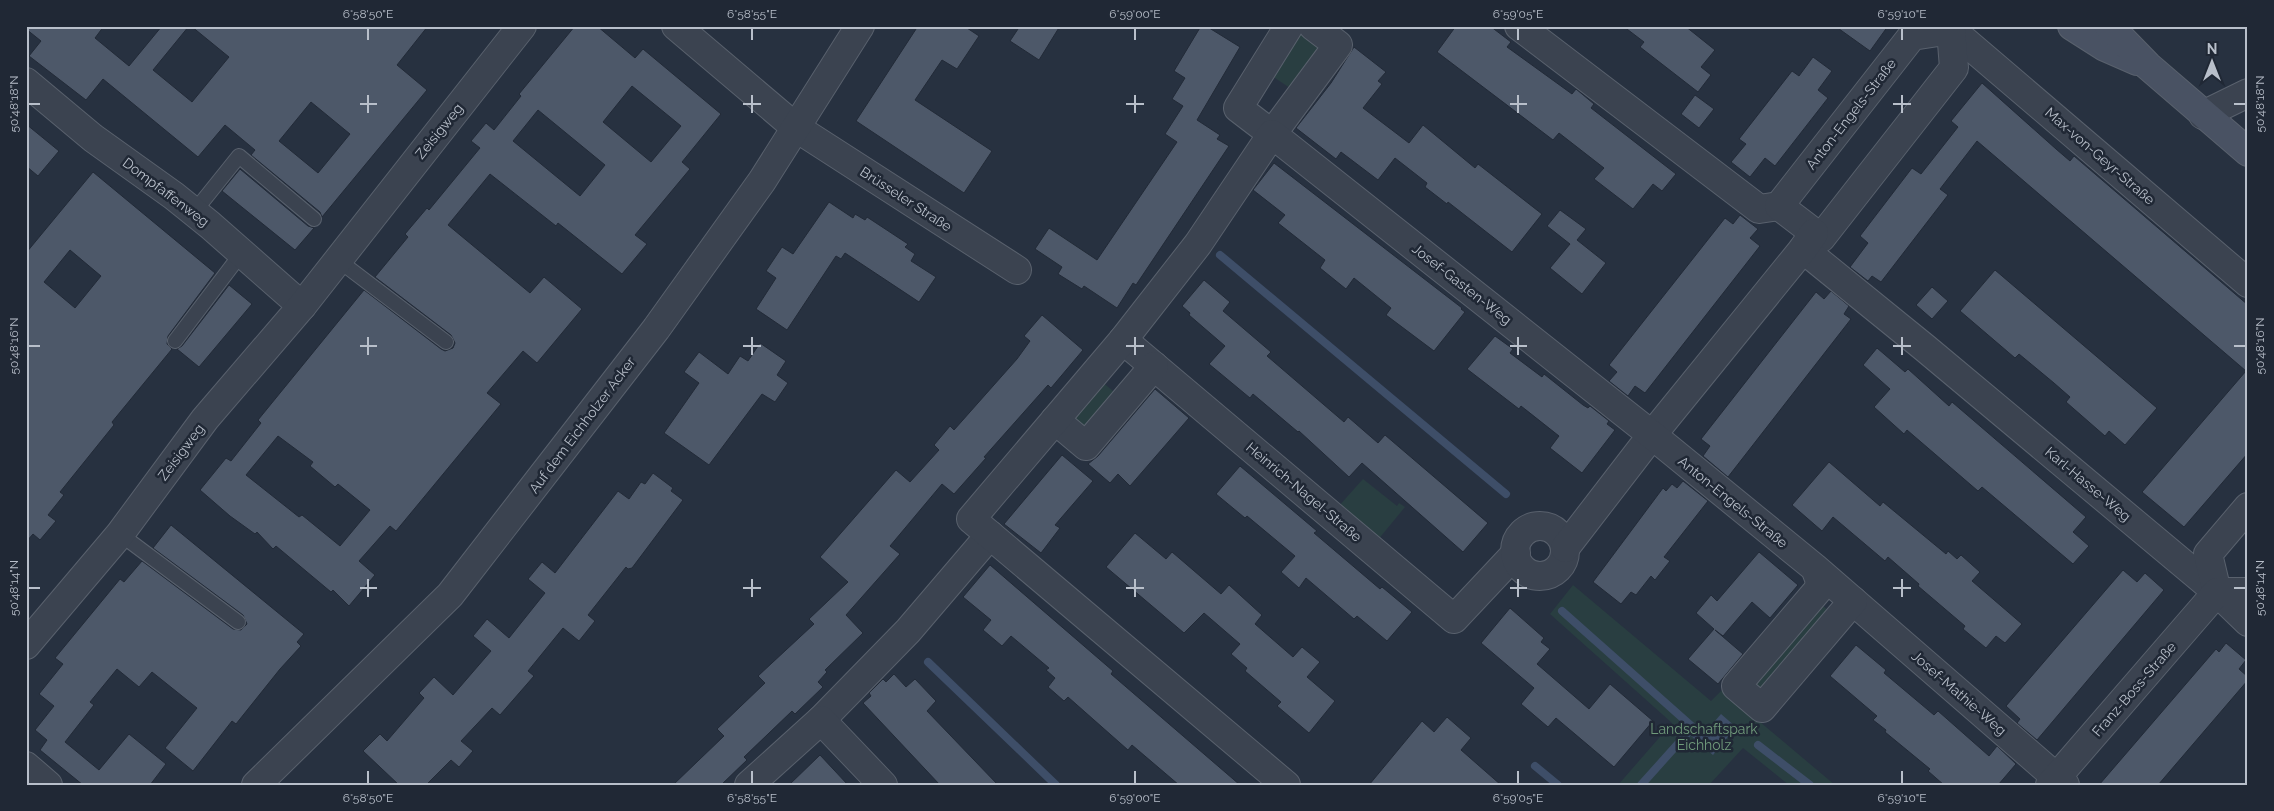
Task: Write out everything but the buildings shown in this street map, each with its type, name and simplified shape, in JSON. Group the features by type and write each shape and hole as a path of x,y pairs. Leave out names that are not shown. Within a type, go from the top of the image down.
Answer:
{"main road":[{"path":"2072,26 2105,48 2148,66"},
{"path":"2109,26 2148,66 2247,151"}],"street":[{"name":"Zeisigweg","path":"26,645 120,534 205,420 302,306 522,26"},
{"name":"Brüsseler Straße","path":"676,26 795,127 1017,270"},
{"name":"Auf dem Eichholzer Acker","path":"256,785 450,594 656,329 762,181 860,26"},
{"name":"Josef-Gasten-Weg","path":"1289,26 1238,108 1652,435"},
{"path":"1286,785 971,519 1123,340 1198,244 1272,134 1338,45 1313,26"},
{"path":"1519,26 1758,209 1779,206 1809,241"},
{"path":"1652,435 1809,241 1821,238 1954,68 1949,28"},
{"name":"Anton-Engels-Straße","path":"1779,206 1912,36 1949,28"},
{"name":"Max-von-Geyr-Straße","path":"1949,28 2248,282"},
{"name":"Dompfaffenweg","path":"26,82 93,138 194,212 302,306"},
{"path":"2203,115 2248,93"},
{"name":"Karl-Hasse-Weg","path":"1809,241 1925,348 2217,592 2248,622"},
{"name":"Heinrich-Nagel-Straße","path":"1123,340 1454,619 1516,553 1518,562 1524,571 1542,576 1557,570 1562,564 1565,548 1652,435"},
{"path":"1055,420 1086,446 1154,366"},
{"name":"Anton-Engels-Straße","path":"1652,435 1854,601"},
{"path":"2248,507 2208,554 2217,592 2248,592"},
{"path":"749,785 821,720 906,632 990,535"},
{"path":"1815,568 1820,581 1818,590 1736,686 1762,708 1854,601"},
{"name":"Franz-Boss-Straße","path":"2057,782 2217,592"},
{"name":"Josef-Mathie-Weg","path":"1854,601 2057,782"},
{"path":"821,720 883,785"},
{"path":"26,766 48,785"}],"lane":[{"path":"194,212 239,156 314,219"},
{"path":"174,341 241,254"},
{"path":"338,260 446,342"},
{"path":"120,534 238,622"}],"green space":[{"path":"1303,29 1328,47 1293,90 1272,76"},
{"path":"1101,381 1119,396 1085,437 1067,422"},
{"path":"1363,479 1397,506 1399,503 1405,507 1377,541 1338,507"},
{"name":"Landschaftspark Eichholz","path":"1573,585 1711,701 1722,690 1835,785 1789,785 1743,748 1709,785 1618,785 1672,723 1550,614"},
{"path":"1820,603 1832,614 1761,697 1749,687"}],"water":[{"path":"1721,714 1736,727 1713,755 1691,736 1701,723 1708,729"}],"waterway":[{"path":"1220,255 1506,494"},
{"path":"1562,611 1696,730 1704,732"},
{"path":"928,662 1056,785"},
{"path":"1641,785 1693,727"},
{"path":"1758,745 1810,785"},
{"path":"1535,766 1558,785"}]}
